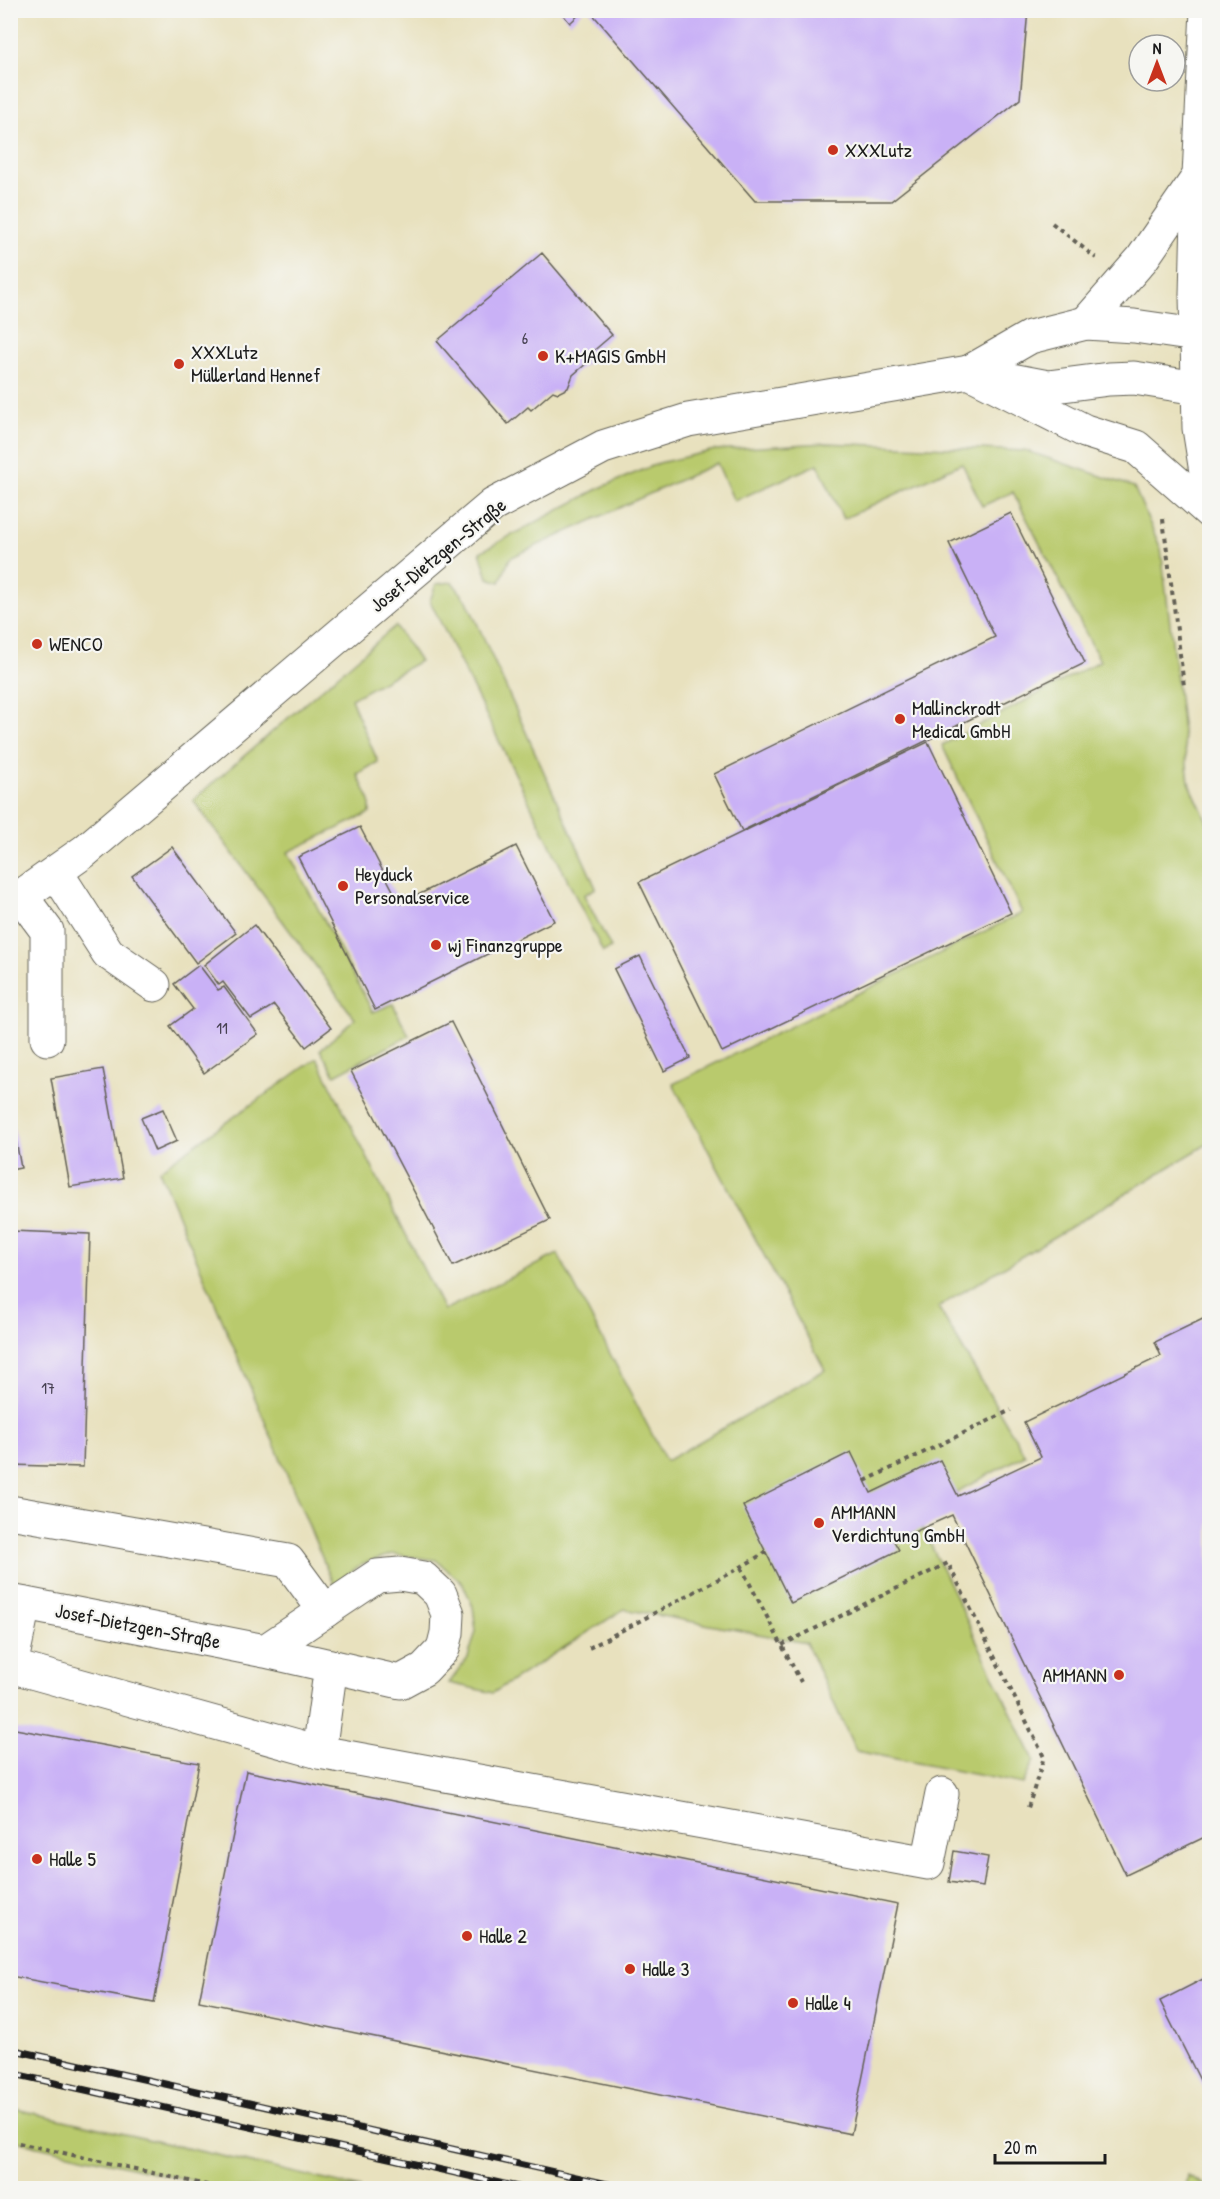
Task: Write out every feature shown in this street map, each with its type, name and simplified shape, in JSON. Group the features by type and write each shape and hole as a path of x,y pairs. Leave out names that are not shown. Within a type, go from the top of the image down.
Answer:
{"street":[{"path":"1207,10 1204,188 1196,295 1203,336 1204,389 1199,428 1209,497"},
{"path":"1086,323 1204,188"},
{"path":"969,372 1030,337 1086,323 1134,326 1203,336"},
{"path":"969,372 1085,431 1136,447 1209,512"},
{"name":"Josef-Dietzgen-Straße","path":"16,900 85,851 493,505 603,447 688,420 969,372 1048,387 1134,378 1204,389"},
{"path":"56,872 108,953 154,985"},
{"path":"16,900 47,931 47,1039"},
{"path":"10,1517 11,1512 288,1561 325,1611"},
{"name":"Josef-Dietzgen-Straße","path":"17,1603 265,1651 400,1682 424,1669 443,1649 448,1614 440,1594 423,1578 400,1574 377,1576 265,1651"},
{"path":"17,1603 11,1666 319,1752 928,1863 942,1794"},
{"path":"319,1752 332,1666"}],"path":[{"path":"1161,510 1184,686"},
{"path":"865,1481 1011,1410"},
{"path":"589,1648 741,1568 766,1552"},
{"path":"782,1644 948,1563 1044,1757 1027,1811"},
{"path":"741,1568 801,1682"},
{"path":"10,2141 220,2188"}],"green space":[{"path":"825,443 1027,451 1134,487 1161,549 1189,782 1209,826 1209,1143 938,1307 1025,1455 916,1514 1034,1760 1023,1784 856,1751 806,1643 624,1609 493,1693 449,1683 468,1658 476,1631 473,1607 463,1584 436,1560 393,1554 361,1564 334,1586 159,1170 317,1058 444,1310 558,1254 666,1461 825,1370 673,1084 1022,913 942,745 1100,661 1013,492 982,506 962,463 843,519 818,464 734,501 717,463 510,558 500,582 488,578 480,552 602,487 659,463 715,450"},
{"path":"452,582 467,601 596,888 584,895 611,948 603,952 430,601 436,584"},
{"path":"395,626 420,661 351,699 378,762 357,774 370,801 370,813 288,852 373,1012 393,1004 409,1036 335,1075 320,1050 355,1019 193,800"},
{"path":"11,2108 361,2188 225,2188 11,2140"},
{"path":"1187,2175 1209,2187 1209,2188 1185,2188"}],"building":[{"path":"559,10 584,10 570,23"},
{"name":"XXXLutz","path":"589,10 1028,10 1020,99 891,201 755,201"},
{"path":"542,253 612,335 591,353 594,357 573,375 568,388 558,393 553,391 531,410 528,407 508,424 437,341"},
{"name":"Mallinckrodt Medical GmbH","path":"1011,513 1085,663 742,831 714,774 995,637 949,543"},
{"path":"928,742 1011,913 722,1052 639,882"},
{"path":"360,827 400,904 516,846 554,921 375,1010 298,857"},
{"path":"172,847 236,933 196,963 132,876"},
{"path":"254,925 331,1028 306,1047 274,1005 251,1019 223,982 219,985 204,965"},
{"path":"640,956 690,1058 664,1071 614,969"},
{"path":"199,965 218,990 224,987 258,1034 204,1073 170,1026 193,1009 174,984"},
{"path":"451,1022 550,1220 453,1266 351,1071"},
{"path":"103,1069 123,1178 70,1187 51,1078"},
{"path":"10,1107 21,1168 10,1170"},
{"path":"163,1109 177,1141 155,1151 141,1118"},
{"path":"10,1231 90,1234 83,1467 10,1465"},
{"name":"AMMANN","path":"1209,1316 1209,1835 1126,1875 952,1515 894,1541 899,1550 791,1603 743,1506 851,1452 871,1493 940,1460 958,1496 1041,1457 1024,1422 1161,1356 1155,1342"},
{"path":"10,1728 199,1763 154,2003 10,1976"},
{"path":"246,1771 898,1904 851,2134 199,2001"},
{"path":"954,1851 988,1857 983,1887 949,1882"},
{"path":"1209,1976 1209,2098 1160,2001"}],"railway":[{"path":"10,2049 625,2188"},
{"path":"10,2073 522,2188"}],"place":[{"name":"XXXLutz","path":"833,150"},
{"name":"K+MAGIS GmbH","path":"543,356"},
{"name":"XXXLutz Müllerland Hennef","path":"179,364"},
{"name":"WENCO","path":"37,644"},
{"name":"Mallinckrodt Medical GmbH","path":"900,719"},
{"name":"Heyduck Personalservice","path":"343,886"},
{"name":"wj Finanzgruppe","path":"436,945"},
{"name":"AMMANN Verdichtung GmbH","path":"819,1523"},
{"name":"AMMANN","path":"1119,1675"},
{"name":"Halle 5","path":"37,1859"},
{"name":"Halle 2","path":"467,1936"},
{"name":"Halle 3","path":"630,1969"},
{"name":"Halle 4","path":"793,2003"}]}
